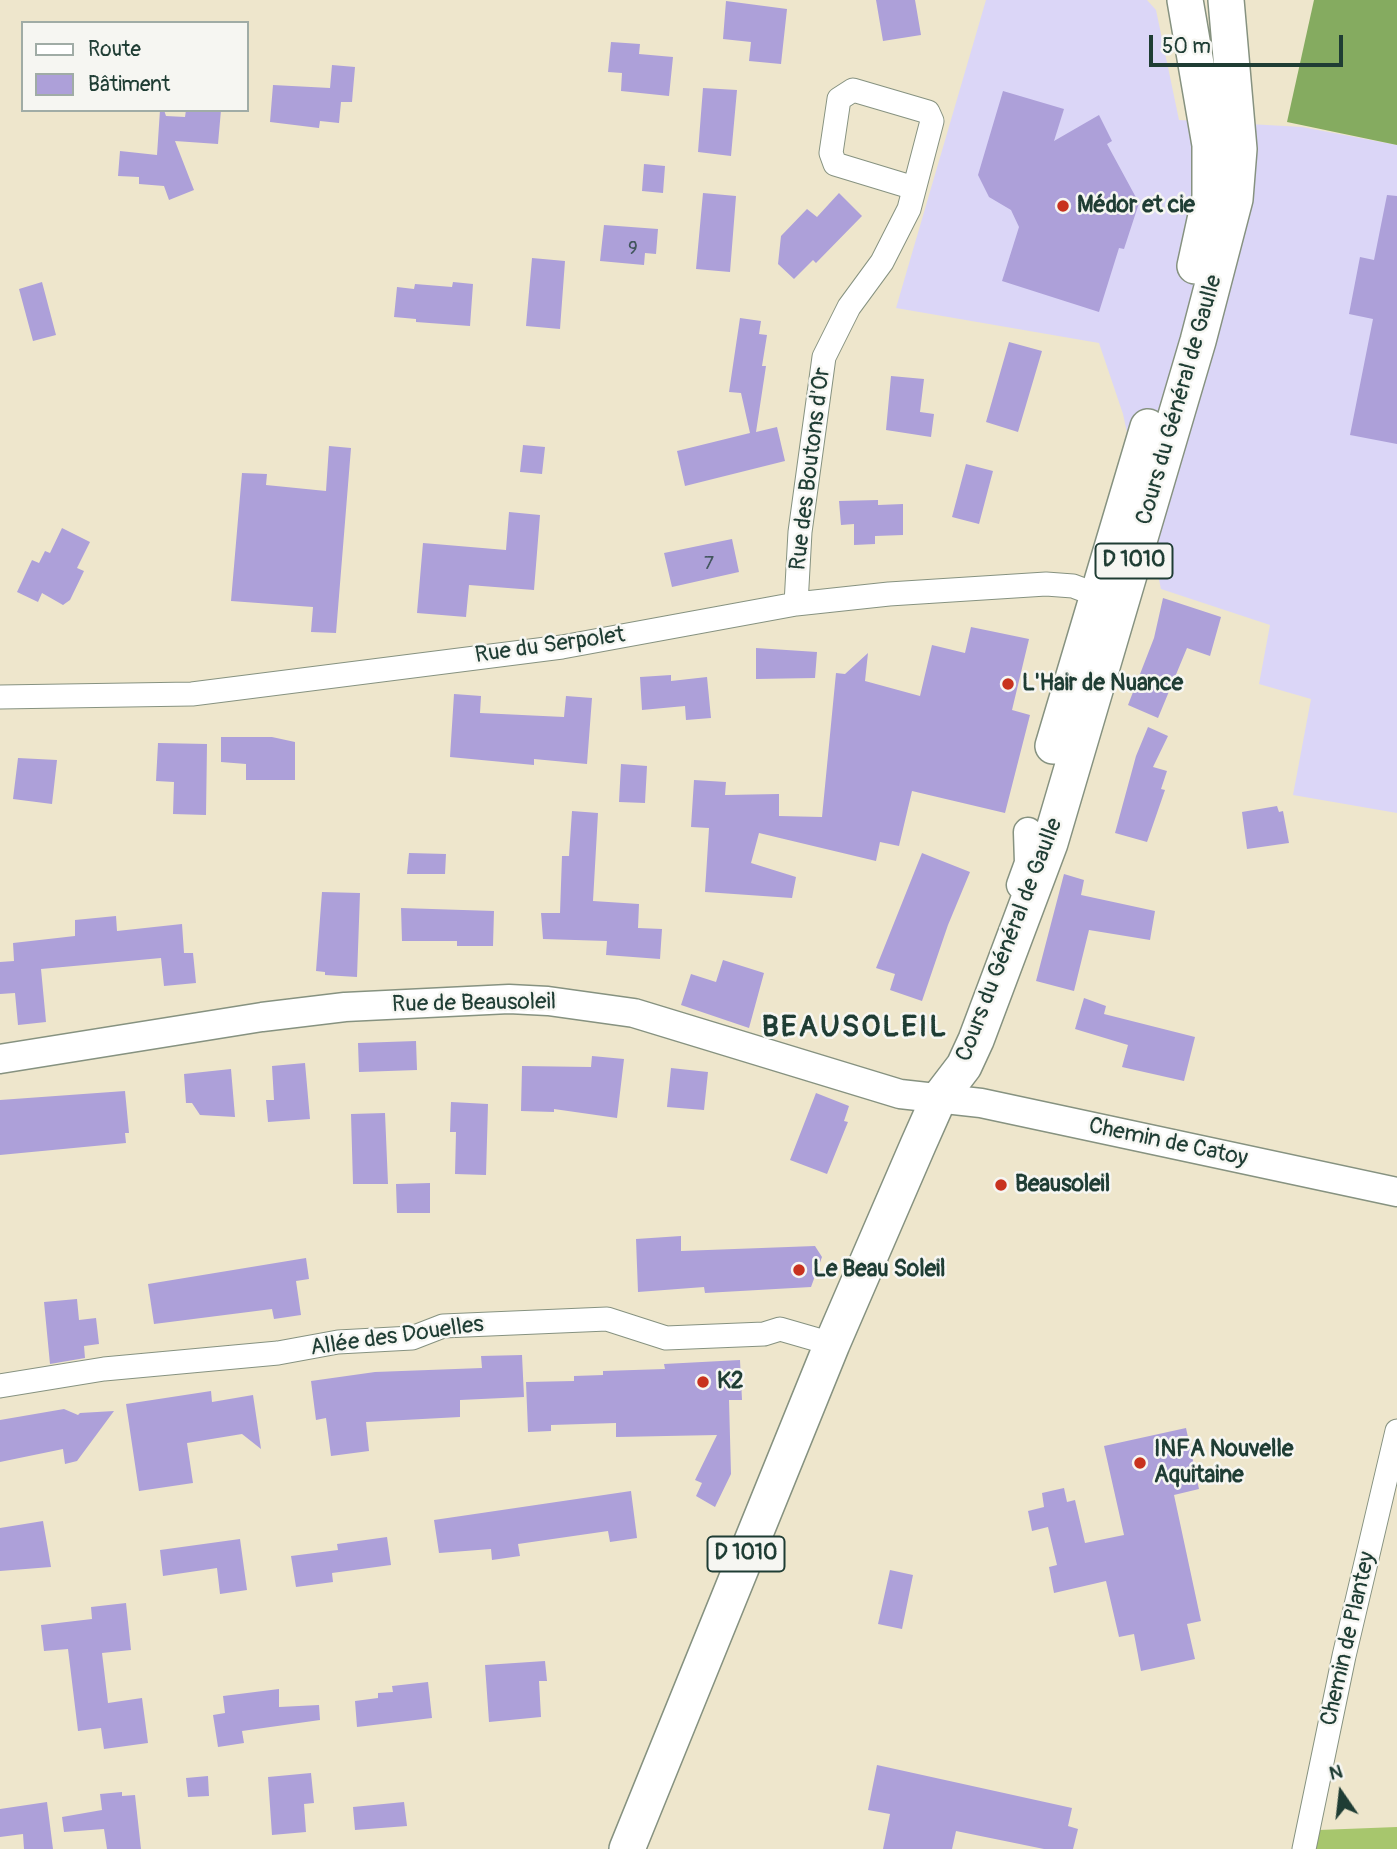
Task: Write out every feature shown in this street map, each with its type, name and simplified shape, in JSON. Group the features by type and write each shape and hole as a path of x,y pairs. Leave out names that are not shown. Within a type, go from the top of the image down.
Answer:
{"main road":[{"name":"Cours du Général de Gaulle","path":"1121,559 1210,197 1210,145 1185,0"},
{"name":"Cours du Général de Gaulle","path":"938,1100 944,1060 1109,598 1235,199 1239,149 1226,0"},
{"name":"Cours du Général de Gaulle","path":"627,1849 832,1344 938,1100 964,1066 976,1040 1045,855 1109,598"}],"street":[{"name":"Rue des Boutons d'Or","path":"796,604 800,532 824,357 849,307 882,262 909,209 932,121 928,112 853,90 839,99 831,153 835,164 914,188"},
{"name":"Rue du Serpolet","path":"0,697 192,694 562,647 796,604 889,594 1046,584 1073,586 1109,598"},
{"name":"Rue de Beausoleil","path":"0,1059 261,1017 345,1007 509,999 571,1003 634,1013 878,1088 938,1100"},
{"name":"Chemin de Catoy","path":"938,1100 981,1103 1397,1192"},
{"name":"Allée des Douelles","path":"0,1385 104,1369 278,1353 338,1342 412,1338 443,1326 607,1319 666,1338 764,1334 780,1329 832,1344"},
{"name":"Chemin de Plantey","path":"1304,1849 1397,1431"}],"shaded area":[{"path":"986,0 1147,0 1156,10 1179,120 1302,127 1397,145 1397,813 1293,795 1311,699 1259,684 1270,625 1161,589 1123,414 1099,343 896,308"}],"green space":[{"path":"1314,0 1397,0 1397,145 1287,122"},
{"path":"1397,1827 1397,1849 1315,1849 1319,1830"}],"building":[{"path":"876,0 915,0 921,35 883,41"},
{"path":"726,1 787,9 781,64 749,61 751,42 723,39"},
{"path":"611,42 640,44 639,54 673,57 669,96 621,91 622,73 608,72"},
{"path":"332,65 355,67 352,102 341,102 339,123 320,121 319,128 270,122 273,85 330,88"},
{"path":"703,88 737,90 731,156 698,152"},
{"name":"Médor et cie","path":"1003,91 1064,109 1054,141 1099,115 1112,141 1107,144 1139,203 1124,249 1119,248 1099,312 1002,281 1019,227 1011,210 989,197 978,175"},
{"path":"160,112 165,112 166,116 185,117 186,112 221,112 218,144 175,141 194,190 169,200 164,186 139,184 139,177 118,176 120,151 157,155"},
{"path":"644,164 665,166 663,193 642,191"},
{"path":"703,193 736,196 730,272 696,269"},
{"path":"839,193 862,216 816,263 813,260 794,279 778,264 781,236 807,209 817,217"},
{"path":"1387,195 1397,196 1397,444 1350,435 1373,319 1349,314 1360,257 1374,260"},
{"path":"604,225 658,229 656,254 645,253 644,265 600,261"},
{"path":"532,258 565,261 560,329 526,326"},
{"path":"42,282 56,335 33,341 19,289"},
{"path":"453,282 473,284 470,326 416,322 416,319 394,317 397,287 414,289 415,284 452,287"},
{"path":"740,318 761,321 759,334 767,335 762,366 766,366 756,432 777,427 785,461 685,486 677,451 750,433 741,393 729,392"},
{"path":"1009,342 1042,351 1018,432 986,422"},
{"path":"891,376 924,379 920,412 934,414 931,437 886,430"},
{"path":"523,445 545,447 542,474 520,472"},
{"path":"329,446 351,448 336,633 311,632 313,607 231,601 242,473 267,474 266,485 326,491"},
{"path":"966,464 993,471 979,524 952,517"},
{"path":"878,500 878,505 903,504 903,535 875,536 875,544 854,545 854,524 841,525 839,501"},
{"path":"509,512 540,515 534,590 469,585 466,617 417,613 423,543 506,550"},
{"path":"62,528 90,542 77,568 84,571 70,600 63,605 42,593 38,602 17,592 32,560 39,563 45,551 50,553"},
{"path":"732,539 739,572 672,587 664,553"},
{"path":"1163,598 1221,617 1210,656 1187,648 1158,718 1128,705 1154,638"},
{"path":"971,627 1029,639 1012,710 1030,715 1005,813 912,791 899,846 880,842 876,861 759,833 751,863 796,877 792,898 705,892 709,828 691,827 694,780 726,782 725,795 779,794 779,816 822,817 836,673 845,674 868,653 865,681 920,696 932,645 965,653"},
{"path":"756,648 817,652 815,678 756,679"},
{"path":"671,675 671,681 707,677 711,718 686,720 685,706 642,710 640,677"},
{"path":"454,694 481,696 480,713 564,717 566,696 592,698 587,764 534,759 534,765 450,757"},
{"path":"1148,727 1168,736 1153,767 1167,771 1161,789 1165,790 1147,842 1115,833 1136,756"},
{"path":"221,737 272,737 295,742 295,780 246,780 246,764 221,762"},
{"path":"158,743 207,744 206,815 173,814 174,782 156,781"},
{"path":"18,758 57,760 52,804 13,799"},
{"path":"621,764 647,766 645,803 619,802"},
{"path":"1277,806 1279,812 1283,811 1289,843 1247,849 1242,812"},
{"path":"572,811 598,813 593,901 639,904 638,928 662,929 660,959 606,955 607,941 543,939 541,913 560,913 562,856 569,856"},
{"path":"409,853 446,854 445,874 407,874"},
{"path":"922,853 970,872 948,925 922,1001 890,990 895,974 876,968"},
{"path":"1064,874 1084,880 1081,895 1155,911 1150,940 1089,930 1074,991 1036,981"},
{"path":"322,892 360,893 357,977 325,975 325,972 316,971"},
{"path":"401,908 494,911 493,946 457,946 457,941 402,941"},
{"path":"116,916 117,931 182,924 184,953 193,953 196,983 164,986 161,958 41,969 46,1022 18,1025 15,993 0,994 0,962 14,961 13,943 75,936 75,920"},
{"path":"723,960 764,973 749,1028 681,1005 691,974 716,982"},
{"path":"1084,998 1106,1006 1104,1014 1195,1037 1184,1081 1122,1067 1128,1045 1075,1029"},
{"path":"416,1041 417,1070 359,1072 358,1043"},
{"path":"592,1056 624,1059 617,1118 554,1109 554,1112 521,1111 522,1066 591,1067"},
{"path":"305,1063 310,1119 268,1122 266,1100 274,1100 272,1066"},
{"path":"671,1068 708,1072 704,1110 667,1107"},
{"path":"231,1069 235,1117 200,1115 192,1103 186,1103 184,1074"},
{"path":"125,1091 129,1133 125,1133 126,1143 0,1155 0,1100"},
{"path":"816,1093 849,1106 844,1121 848,1122 827,1174 790,1160"},
{"path":"451,1102 488,1104 486,1175 455,1174 456,1132 450,1132"},
{"path":"385,1113 388,1184 353,1184 351,1114"},
{"path":"430,1183 430,1213 397,1213 396,1184"},
{"path":"681,1236 681,1251 815,1246 822,1257 811,1287 705,1293 704,1287 638,1292 636,1239"},
{"path":"306,1258 309,1279 296,1281 301,1315 274,1319 272,1309 154,1324 148,1284"},
{"path":"77,1299 79,1320 96,1318 99,1344 84,1346 85,1358 50,1364 44,1302"},
{"path":"522,1355 524,1397 460,1400 460,1417 366,1422 369,1451 331,1456 326,1418 316,1420 311,1381 375,1372 482,1368 481,1356"},
{"path":"740,1360 742,1400 729,1400 731,1474 715,1507 696,1496 702,1483 695,1480 717,1435 616,1437 616,1423 551,1425 551,1431 528,1432 526,1382 574,1381 574,1376 603,1375 603,1371 665,1369 664,1364"},
{"path":"211,1391 212,1402 253,1395 261,1449 242,1434 187,1443 193,1483 139,1491 126,1404"},
{"path":"64,1409 78,1415 114,1411 77,1461 65,1464 63,1449 0,1462 0,1420"},
{"path":"1186,1428 1199,1489 1174,1495 1201,1621 1187,1624 1195,1659 1141,1671 1134,1634 1119,1637 1106,1581 1054,1593 1049,1567 1057,1565 1048,1527 1032,1531 1028,1511 1044,1507 1042,1493 1064,1488 1067,1502 1075,1500 1085,1543 1124,1535 1104,1446"},
{"path":"631,1491 637,1538 610,1542 608,1531 518,1544 520,1556 492,1560 491,1549 439,1553 434,1520"},
{"path":"43,1521 51,1567 0,1571 0,1528"},
{"path":"387,1537 391,1565 332,1573 333,1582 296,1587 291,1556 338,1550 337,1544"},
{"path":"240,1539 247,1590 220,1594 217,1568 163,1576 160,1550"},
{"path":"890,1570 913,1575 902,1629 878,1624"},
{"path":"126,1603 131,1650 102,1653 108,1703 142,1698 148,1743 104,1749 101,1728 78,1731 68,1649 44,1651 41,1625 92,1619 91,1607"},
{"path":"545,1661 547,1681 539,1681 541,1717 489,1722 485,1665"},
{"path":"428,1682 432,1718 357,1727 355,1701 378,1698 378,1693 393,1692 392,1686"},
{"path":"279,1689 279,1707 319,1705 320,1720 242,1731 244,1743 218,1747 213,1715 225,1713 223,1696"},
{"path":"877,1765 1072,1808 1068,1826 1078,1829 1073,1849 1044,1849 956,1831 952,1849 883,1849 890,1814 868,1810"},
{"path":"311,1773 314,1803 304,1804 306,1832 272,1835 268,1777"},
{"path":"208,1776 209,1796 188,1797 186,1778"},
{"path":"122,1792 122,1796 135,1795 141,1849 107,1849 104,1829 64,1832 62,1817 102,1810 100,1794"},
{"path":"47,1802 53,1849 24,1849 23,1834 0,1837 0,1809"},
{"path":"404,1802 407,1826 355,1830 353,1807"}],"place":[{"name":"Médor et cie","path":"1063,206"},
{"name":"L'Hair de Nuance","path":"1008,684"},
{"name":"Beausoleil","path":"1001,1185"},
{"name":"Le Beau Soleil","path":"799,1270"},
{"name":"K2","path":"703,1382"},
{"name":"INFA Nouvelle Aquitaine","path":"1140,1463"}],"district":[{"name":"BEAUSOLEIL","path":"855,1028"}]}
